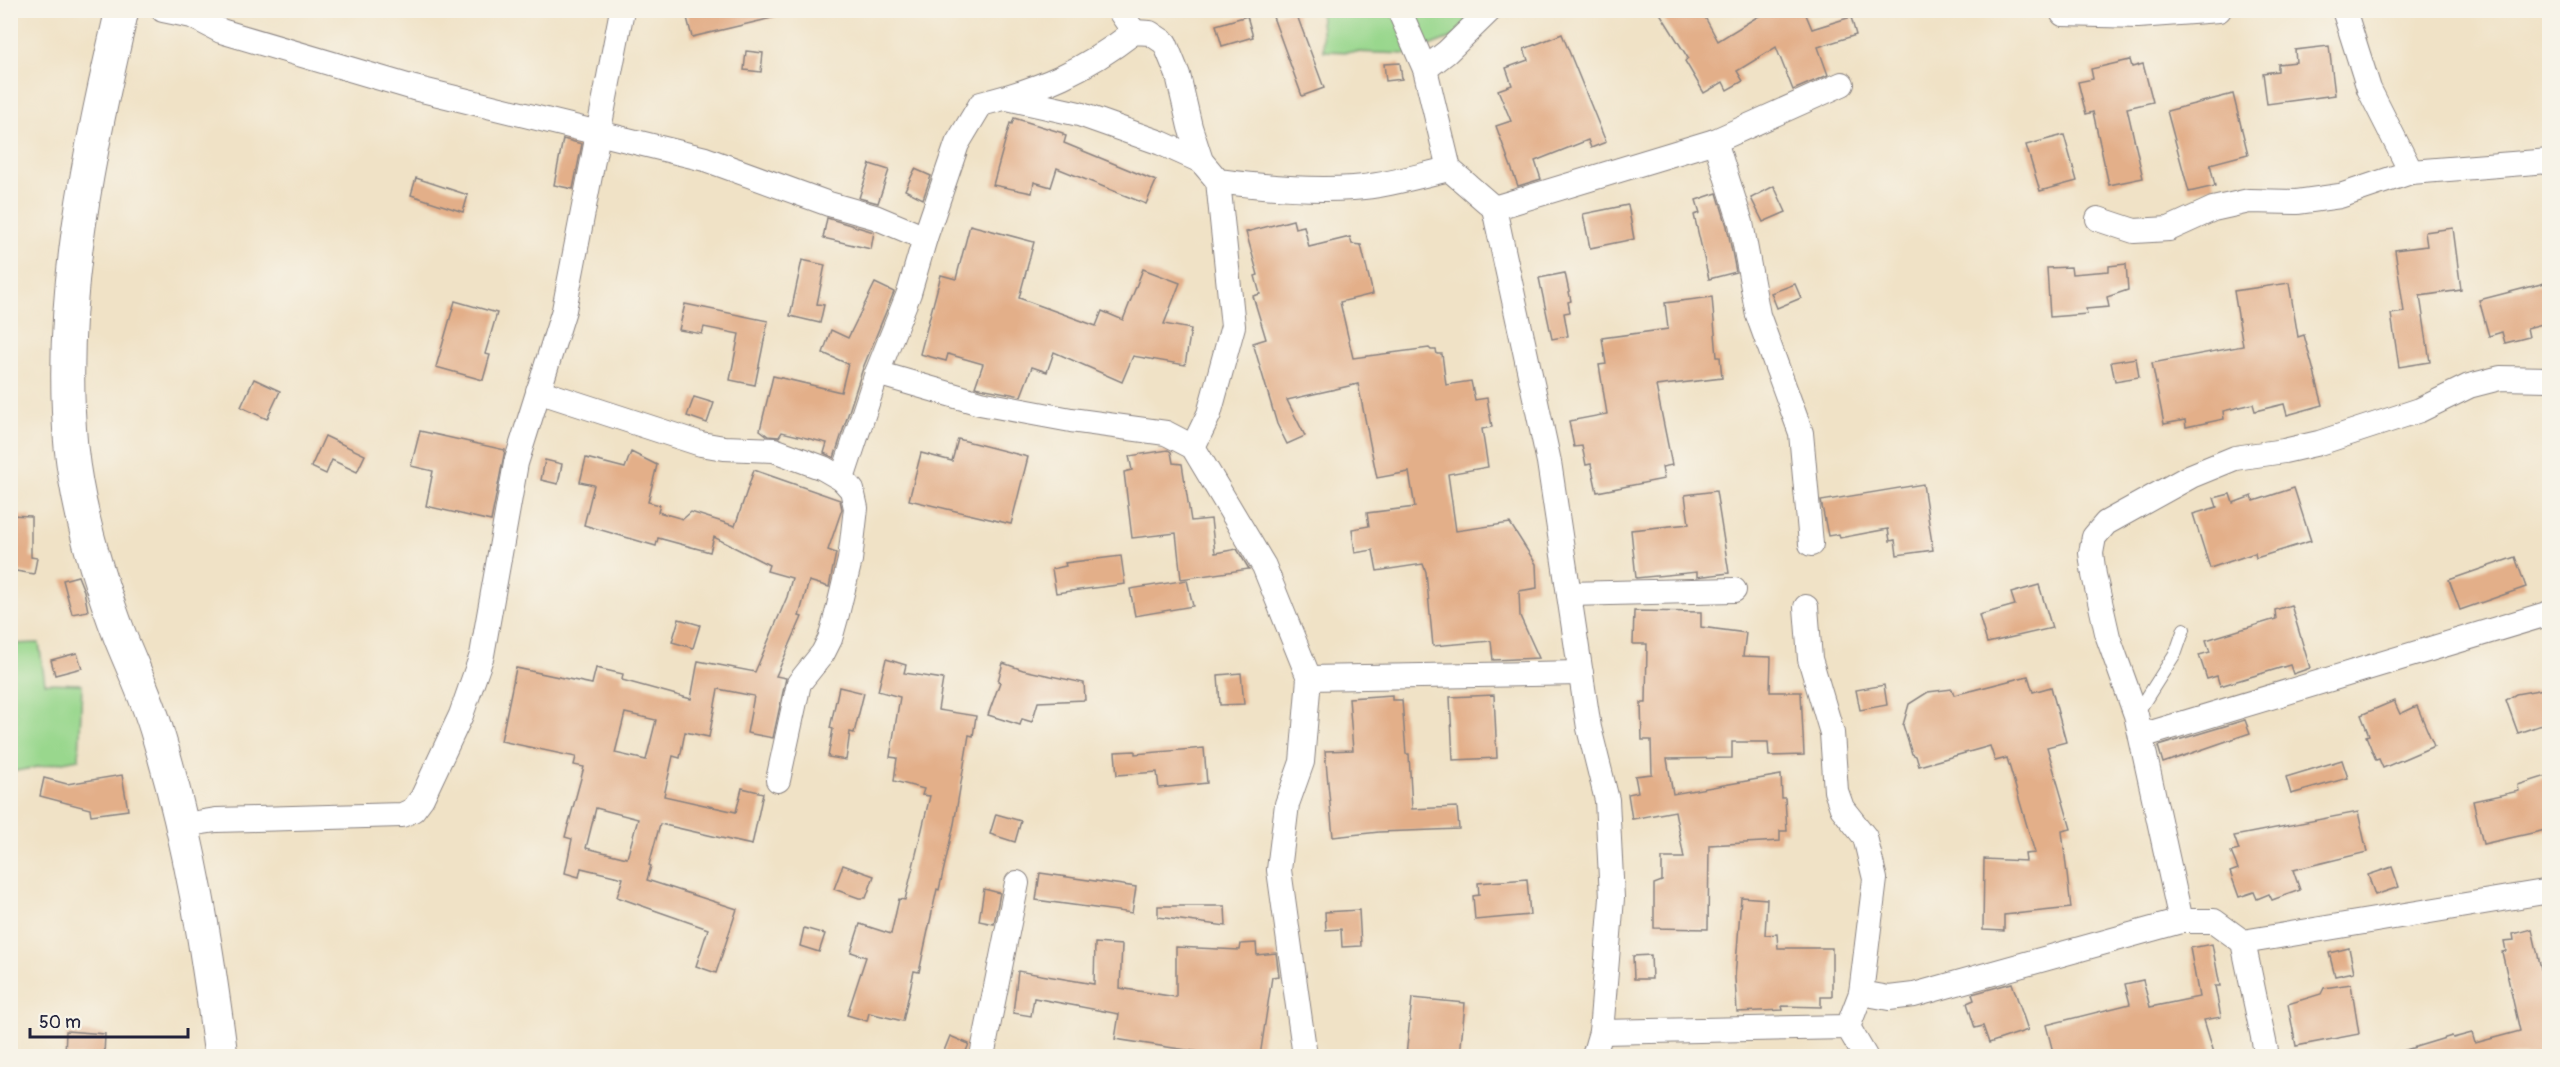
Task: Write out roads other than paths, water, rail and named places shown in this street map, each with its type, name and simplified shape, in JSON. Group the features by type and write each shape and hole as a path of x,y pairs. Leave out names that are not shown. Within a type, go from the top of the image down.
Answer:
{"street":[{"path":"122,10 93,142 72,277 68,376 71,448 93,553 113,617 158,732 184,825 211,977 221,1056"},
{"path":"163,10 192,16 221,31 380,79 705,159 829,204 876,217 925,238"},
{"path":"184,825 216,820 402,815 413,810 422,798 460,715 482,655 516,463 564,310 600,135 622,10"},
{"path":"1119,10 1134,32"},
{"path":"1400,10 1425,69 1449,169 1494,208 1550,462 1589,728 1607,800 1612,898 1601,1032 1594,1056"},
{"path":"1425,69 1447,52 1490,10"},
{"path":"2063,14 2138,16 2219,10"},
{"path":"2344,10 2369,89 2411,172"},
{"path":"842,478 877,373 909,293 957,144 981,104 1007,98 1059,80 1105,55 1134,32 1150,33 1165,43 1178,75 1190,127 1201,161 1218,181 1233,326 1209,414 1193,447"},
{"path":"1494,208 1715,141 1842,84"},
{"path":"1007,98 1079,114 1161,143 1201,161"},
{"path":"1715,141 1741,223 1758,315 1801,433 1810,544"},
{"path":"2098,219 2134,231 2169,229 2213,208 2249,201 2296,202 2340,196 2411,172 2548,167"},
{"path":"1218,181 1304,189 1355,188 1449,169"},
{"path":"877,373 980,403 1071,420 1166,433 1193,447 1264,566 1309,678 1302,762 1287,804 1279,870 1305,1056"},
{"path":"2181,921 2138,726 2108,637 2094,575 2091,553 2094,537 2106,523 2192,476 2235,458 2319,444 2420,410 2469,386 2500,378 2550,379"},
{"path":"538,391 701,444 724,448 774,450 798,457 842,478 852,490 856,508 850,560 830,639 823,653 798,683 778,780"},
{"path":"1569,594 1734,590"},
{"path":"1806,607 1810,659 1832,734 1836,791 1842,808 1865,837 1875,879 1861,993 1848,1027"},
{"path":"2138,726 2550,613"},
{"path":"1309,678 1581,674"},
{"path":"982,1056 1017,883"},
{"path":"2243,942 2550,891"},
{"path":"1861,993 1889,998 1914,995 2181,921 2214,921 2243,942 2267,1056"},
{"path":"1601,1032 1848,1027"},
{"path":"1848,1027 1865,1056"}],"lane":[{"path":"2138,726 2176,652 2184,629"}]}
